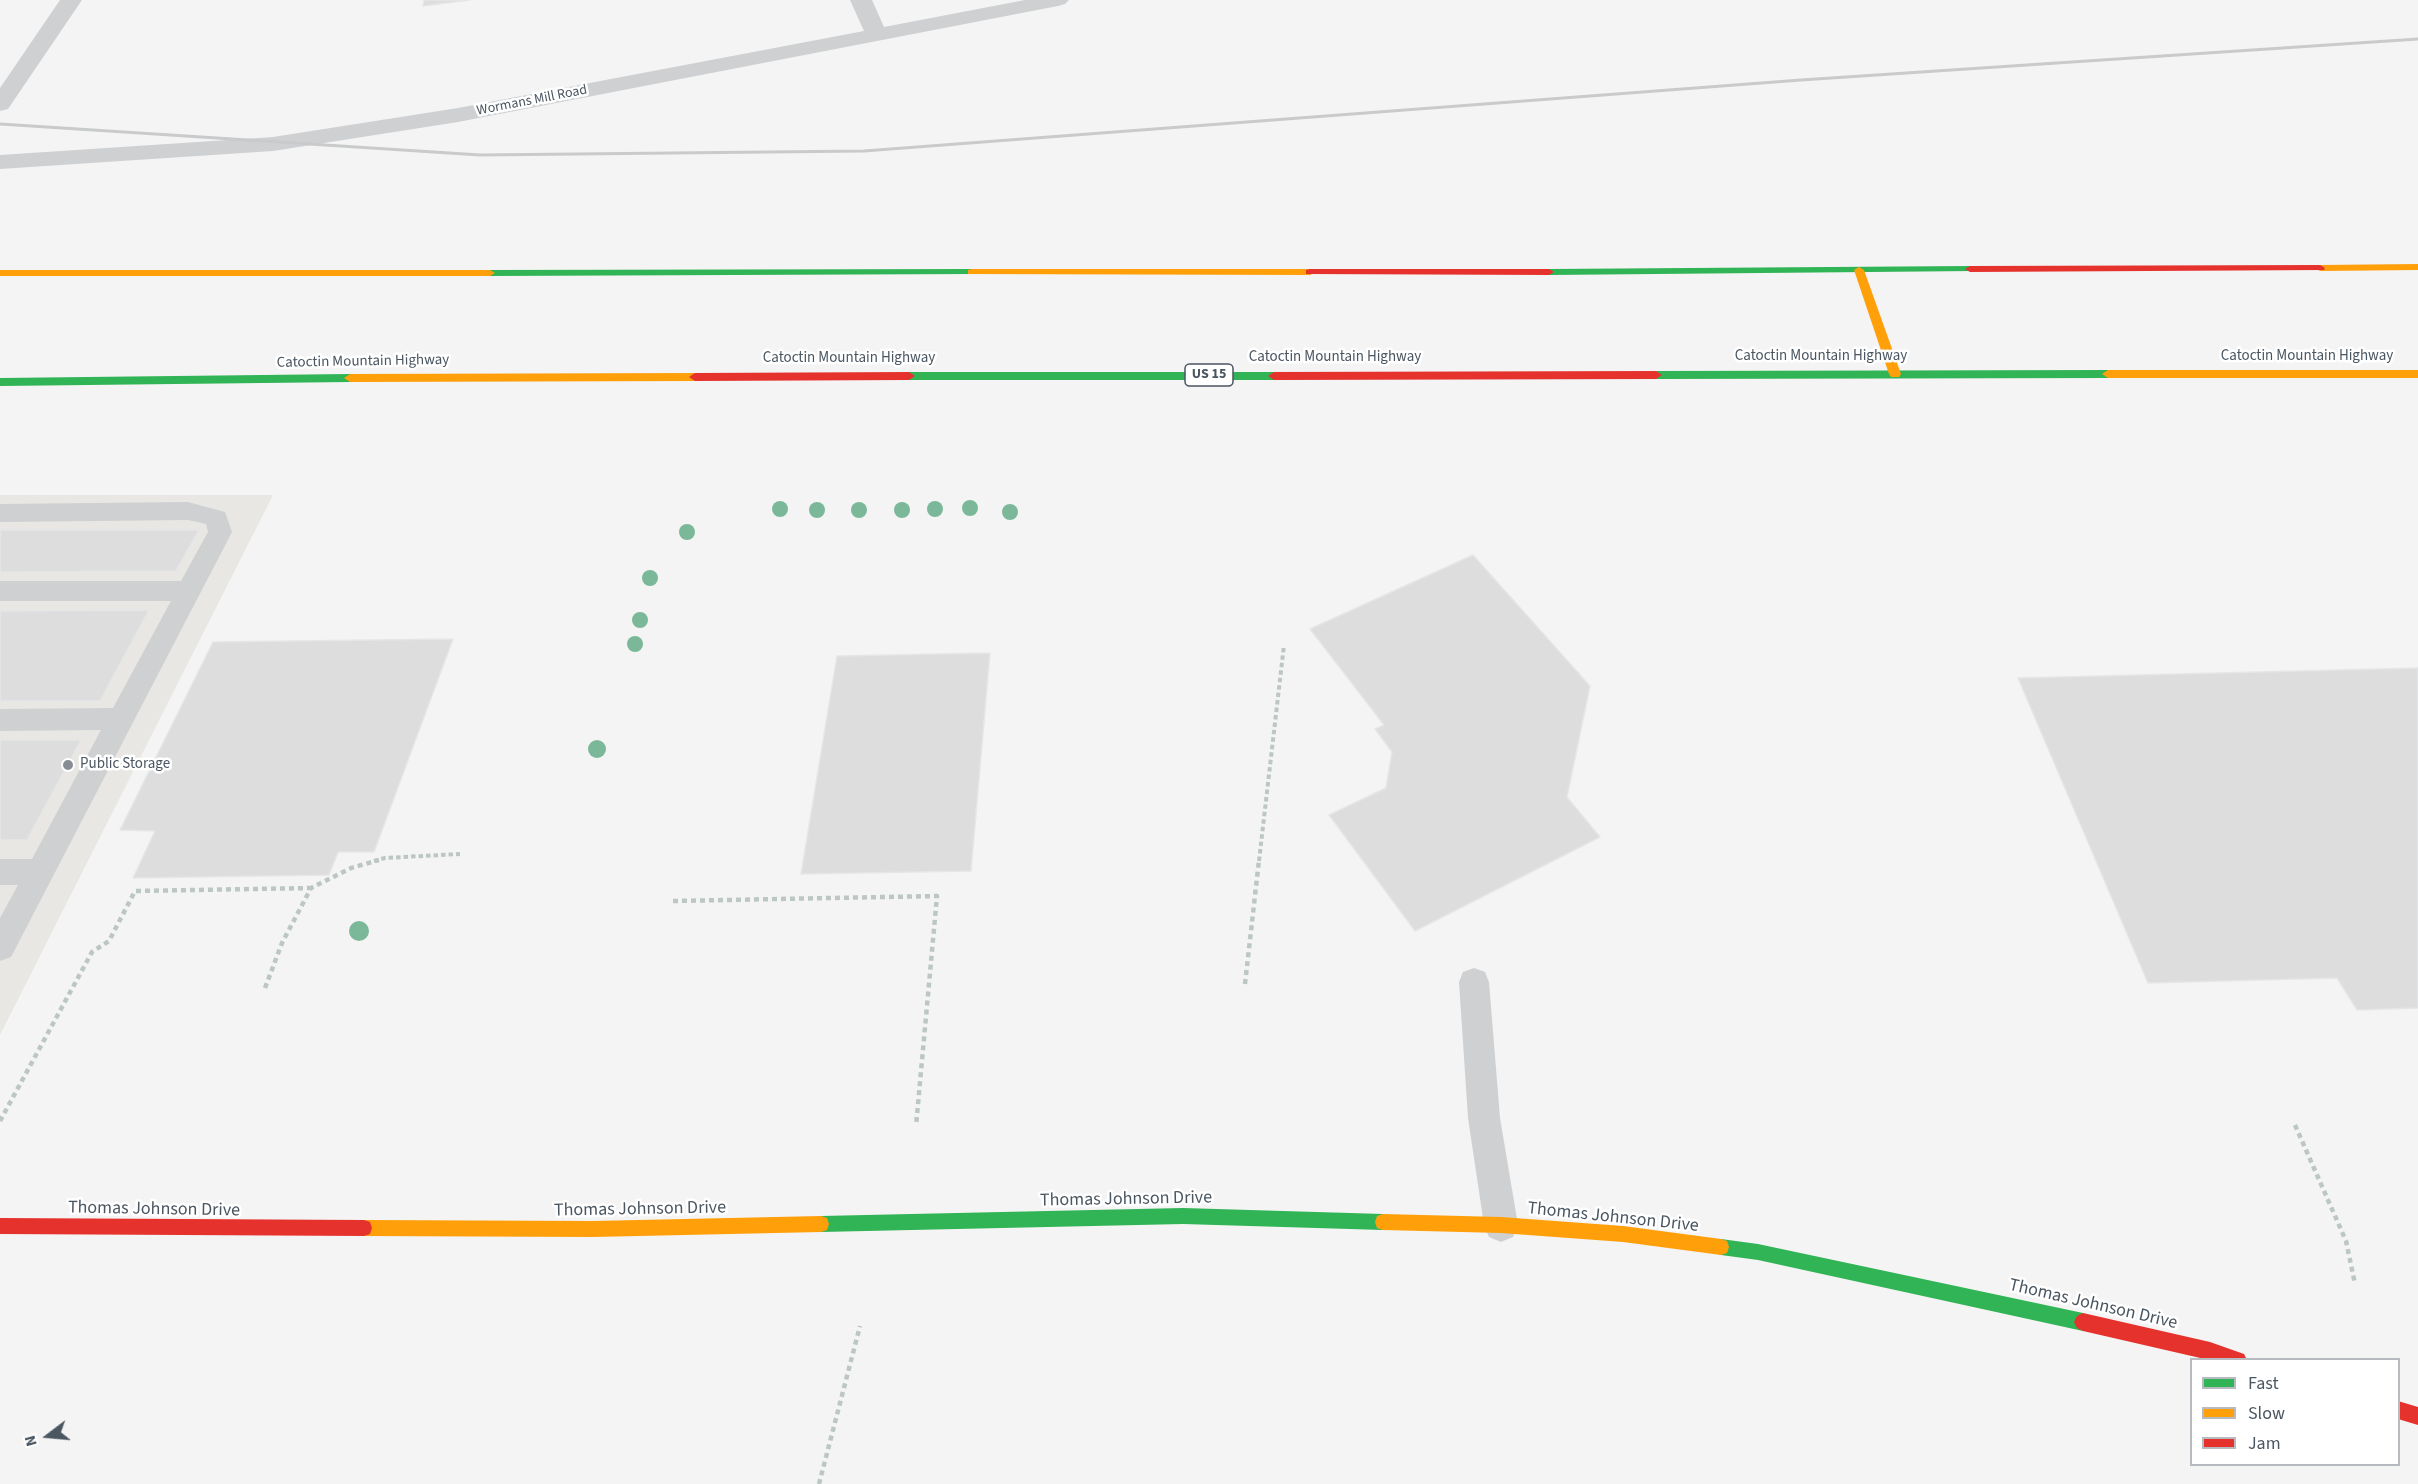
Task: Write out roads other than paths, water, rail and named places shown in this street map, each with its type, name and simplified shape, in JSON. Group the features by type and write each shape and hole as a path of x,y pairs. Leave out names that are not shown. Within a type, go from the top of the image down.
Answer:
{"main road":[{"path":"0,273 2418,267"},
{"path":"1859,270 1896,374"},
{"name":"Catoctin Mountain Highway","path":"0,382 446,377 2418,374"},
{"name":"Thomas Johnson Drive","path":"0,1226 593,1229 1183,1216 1500,1225 1623,1234 1758,1252 1984,1299 2234,1358"},
{"path":"2400,1411 2418,1416"}],"street":[{"path":"0,104 71,0"},
{"path":"861,0 876,34"},
{"name":"Wormans Mill Road","path":"0,162 285,142 459,116 1058,0"}],"lane":[{"path":"0,513 188,511 216,518 220,532 0,947"},
{"path":"0,591 189,591"},
{"path":"0,720 120,719"},
{"path":"0,872 40,872"},
{"path":"1474,982 1484,1118 1500,1225"}],"railway":[{"path":"0,124 480,155 864,151 1801,80 2418,39"}],"place":[{"name":"Public Storage","path":"68,765"}]}
